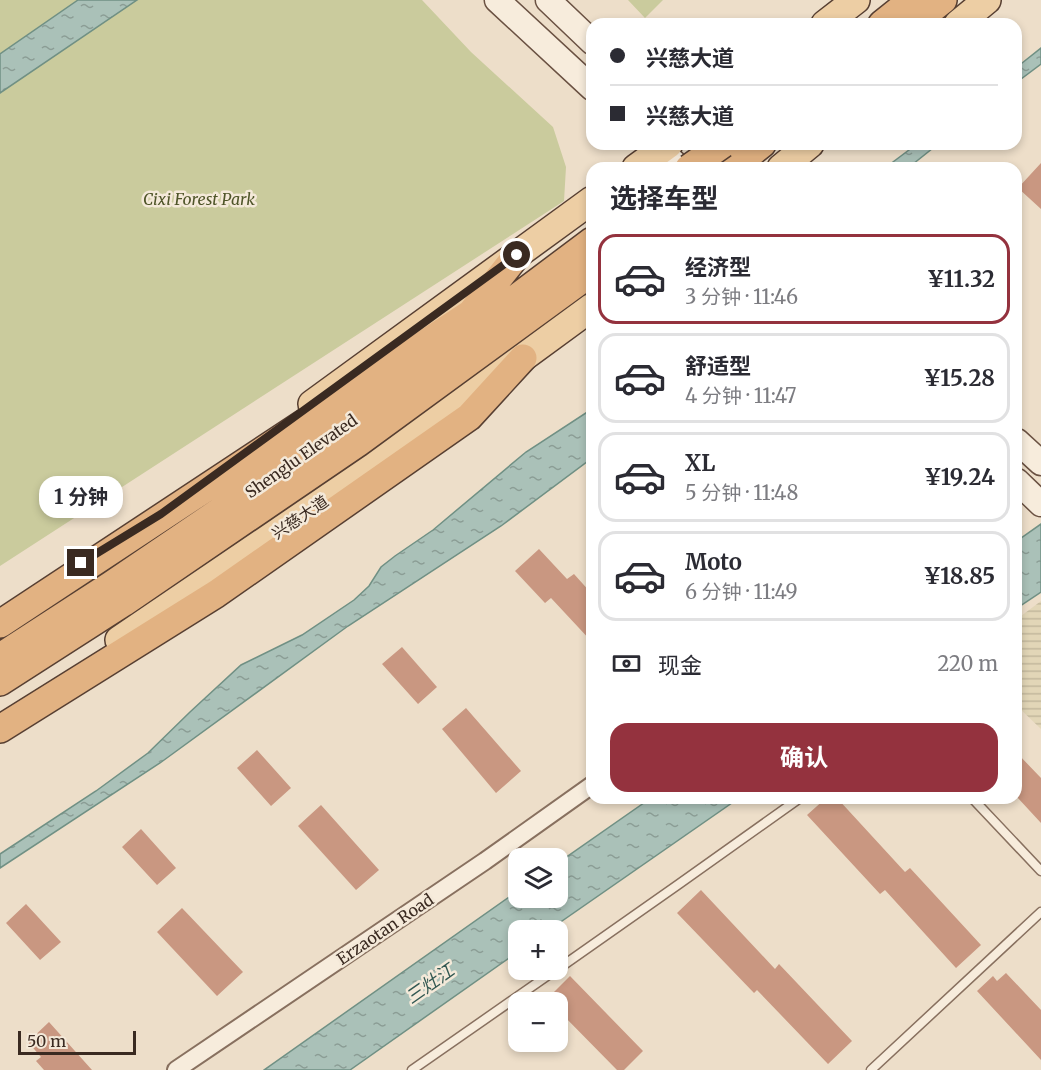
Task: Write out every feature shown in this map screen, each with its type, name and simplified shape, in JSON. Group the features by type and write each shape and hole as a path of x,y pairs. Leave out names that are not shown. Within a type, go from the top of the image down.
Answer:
{"highway":[{"path":"890,18 912,0"},
{"path":"920,18 943,0"},
{"path":"698,162 715,150"},
{"path":"740,162 754,150"},
{"name":"Shenglu Elevated","path":"0,657 121,579 347,424 586,245"},
{"path":"0,624 471,313 517,255"},
{"name":"Shenglu Elevated","path":"0,682 123,603 359,442 586,276"},
{"path":"0,729 216,594 469,417 523,358"}],"main road":[{"path":"497,0 586,82"},
{"path":"548,0 586,36"},
{"path":"832,18 855,0"},
{"path":"965,18 987,0"},
{"path":"707,150 720,162"},
{"path":"788,162 803,150"},
{"path":"647,162 666,152"},
{"path":"0,612 161,514 586,204"},
{"name":"兴慈大道","path":"0,717 139,627 375,466 586,311"},
{"path":"1022,446 1041,463"},
{"path":"1022,487 1041,504"}],"street":[{"name":"Erzaotan Road","path":"176,1070 485,861 586,788"}],"lane":[{"path":"568,962 792,804"},
{"path":"978,804 1041,871"},
{"path":"871,1070 1041,912"},
{"path":"412,1070 542,980"}],"shaded area":[{"path":"1041,601 1041,729 1022,711 1022,615"}],"green space":[{"name":"Cixi Forest Park","path":"0,0 422,0 471,52 553,127 566,167 564,201 0,566"},
{"path":"628,0 663,0 645,18"}],"water":[{"path":"78,0 137,0 0,93 0,54"},
{"path":"1041,48 1041,64 1022,78 1022,63"},
{"path":"909,150 930,150 916,162 893,162"},
{"path":"586,413 586,462 501,526 348,626 160,763 0,868 0,854 96,791 148,753 241,665 302,635 354,600 369,586 381,567 433,530 526,452"},
{"path":"1041,524 1041,592 1022,605 1022,537"},
{"name":"三灶江","path":"642,804 730,804 563,920 508,920 508,959 350,1070 264,1070 508,898 508,908 568,908 568,856"}],"building":[{"path":"1041,163 1041,209 1022,192 1022,184"},
{"path":"539,549 567,579 574,574 586,587 586,636 551,598 545,603 515,571"},
{"path":"402,647 437,687 418,704 382,664"},
{"path":"466,708 521,771 496,793 442,729"},
{"path":"257,750 291,788 271,806 237,768"},
{"path":"1022,758 1041,778 1041,823 1022,802"},
{"path":"819,804 843,804 905,872 910,868 981,945 956,968 885,890 880,894 807,815"},
{"path":"321,805 379,870 356,890 298,826"},
{"path":"141,829 176,868 157,885 122,847"},
{"path":"701,890 775,969 779,964 852,1041 828,1064 757,990 754,993 677,913"},
{"path":"26,904 61,942 40,960 6,923"},
{"path":"182,908 243,972 217,996 157,932"},
{"path":"1006,973 1041,1010 1041,1060 977,991 993,976 997,981"},
{"path":"570,976 643,1051 624,1070 617,1070 568,1020 568,992 554,992"},
{"path":"49,1022 92,1070 44,1070 36,1061 41,1057 28,1042"}],"route":[{"path":"81,563 161,514 517,255"}]}
